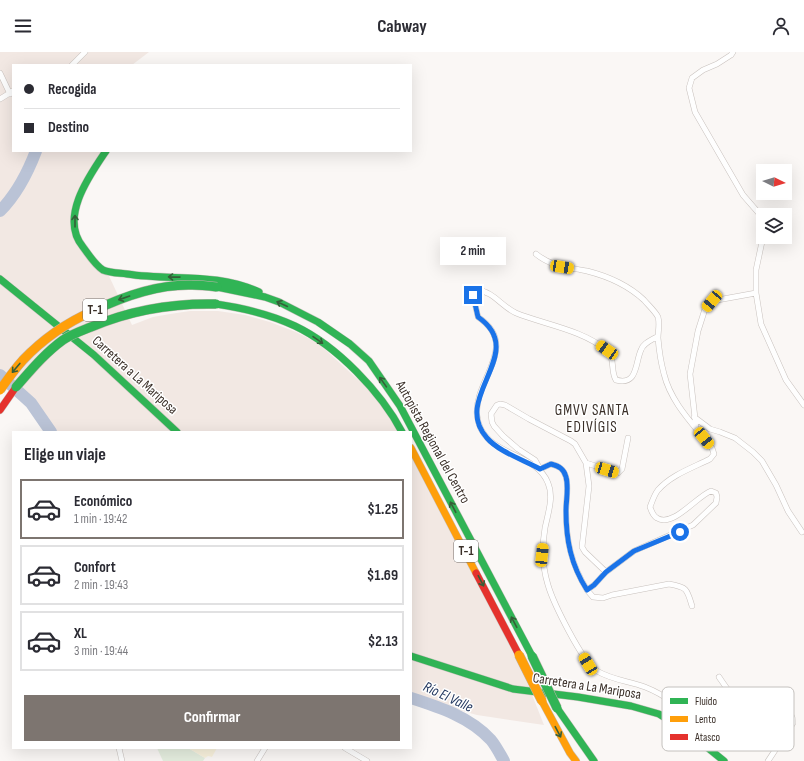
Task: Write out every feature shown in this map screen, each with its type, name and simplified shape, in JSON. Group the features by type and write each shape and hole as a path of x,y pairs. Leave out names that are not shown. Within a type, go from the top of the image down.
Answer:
{"main road":[{"path":"105,152 87,179 76,204 74,216 75,229 79,242 96,264 104,270 140,276 206,278 244,285 256,290 265,297"},
{"name":"Carretera a La Mariposa","path":"0,279 94,355 176,431"},
{"name":"Autopista Regional del Centro","path":"0,390 26,356 52,335 75,320 105,305 154,289 200,284 217,287 265,297 279,302 318,322 350,344 369,361 400,406 532,656 557,708 594,761"},
{"name":"Autopista Regional del Centro","path":"0,410 16,387 38,362 56,345 72,334 102,322 134,312 172,305 194,303 216,304 238,307 268,315 319,340 349,364 371,387 388,407 401,431"},
{"name":"Autopista Regional del Centro","path":"412,450 542,701 570,753 576,761"},
{"name":"Carretera a La Mariposa","path":"412,656 513,689 578,697 631,706 662,716"},
{"name":"Carretera a La Mariposa","path":"711,751 724,761"}],"street":[{"path":"73,64 85,52"},
{"path":"733,52 717,64 703,70 692,78 688,88 695,112 743,195 756,210"},
{"path":"0,73 11,92 0,99"},
{"path":"762,244 756,270 756,293 761,324 786,380 804,405"},
{"path":"536,254 541,258 562,267 601,275 622,285 643,299 657,316 659,325 658,336 664,375 670,389 684,414 712,448 714,454 710,459 673,477 665,483 657,491 650,507 657,518 667,520 681,513 705,493 712,491 716,493 716,503 693,525 634,551 606,572 587,590"},
{"path":"540,469 501,449 487,438 478,424 476,407 496,354 496,342 490,328 478,317 473,295 477,290 485,290 514,312 590,339 607,350 611,357 613,375 616,380 622,382 628,380 634,375 641,349 645,344 658,336"},
{"path":"696,428 690,374 698,331 705,309 712,301 756,293"},
{"path":"606,572 584,552 582,548 589,486 586,463 575,444 506,405 497,405 491,414 494,426 518,449 535,460 548,483 550,507 545,528 542,555 547,584 557,609 588,664 596,670 619,680 645,687 662,696"},
{"path":"694,418 710,429 735,438 758,456 776,484 788,511 802,532"},
{"path":"586,463 618,473 622,468 628,438"},
{"path":"540,469 551,464 559,466 564,471 567,478 566,523 569,547 577,574 593,597 602,598 669,584 683,587 688,592 692,606"},
{"path":"720,677 727,687"},
{"path":"118,749 122,761"},
{"path":"257,761 264,749"},
{"path":"347,749 367,761"},
{"path":"768,761 775,751"}],"shaded area":[{"path":"0,52 149,52 133,64 12,64 12,152 106,152 81,201 77,216 79,239 94,262 109,276 132,325 153,317 170,314 190,311 218,311 245,315 270,322 296,332 318,343 379,399 399,431 51,431 32,405 0,371"},
{"path":"412,455 523,672 544,725 477,715 412,697"}],"green space":[{"path":"157,749 190,749 205,758 203,761 163,761"}],"sand":[{"path":"190,749 216,749 212,757 208,756 205,758"}],"waterway":[{"name":"Río El Valle","path":"0,211 21,183 36,152"},
{"name":"Río El Valle","path":"0,375 31,403 50,431"},
{"name":"Río El Valle","path":"412,698 443,709 474,725 491,740 504,761"}],"traffic: fast":[{"path":"105,152 92,172 79,198 75,210 74,223 76,236 97,265 103,270 109,272 144,276 210,279 243,286 259,292"},
{"path":"0,279 94,355 176,431"},
{"path":"93,311 117,300 153,289 179,285 217,287"},
{"path":"217,287 265,297 279,302 318,322 350,344 369,361 400,406 532,656"},
{"path":"216,304 276,318 295,326 326,345 342,358 370,386 382,401 401,431"},
{"path":"16,387 50,350 63,340 80,331 121,316 152,309 168,306 216,304"},
{"path":"412,656 513,689 578,697 631,706 662,716"},
{"path":"532,656 557,708"},
{"path":"557,708 594,761"},
{"path":"712,751 724,761"}],"traffic: slow":[{"path":"0,390 20,364 38,345 65,326 93,311"},
{"path":"412,450 476,573"},
{"path":"519,655 542,701"},
{"path":"542,701 570,753 576,761"}],"traffic: jam":[{"path":"0,410 16,387"},
{"path":"476,573 519,655"}],"district":[{"name":"GMVV SANTA EDIVÍGIS","path":"592,418"}],"route":[{"path":"473,295 478,317 490,328 496,342 496,354 492,367 479,395 476,407 478,424 487,438 501,449 540,469 551,464 559,466 564,471 567,478 566,523 569,547 577,574 587,590 606,572 634,551 680,532"}]}
